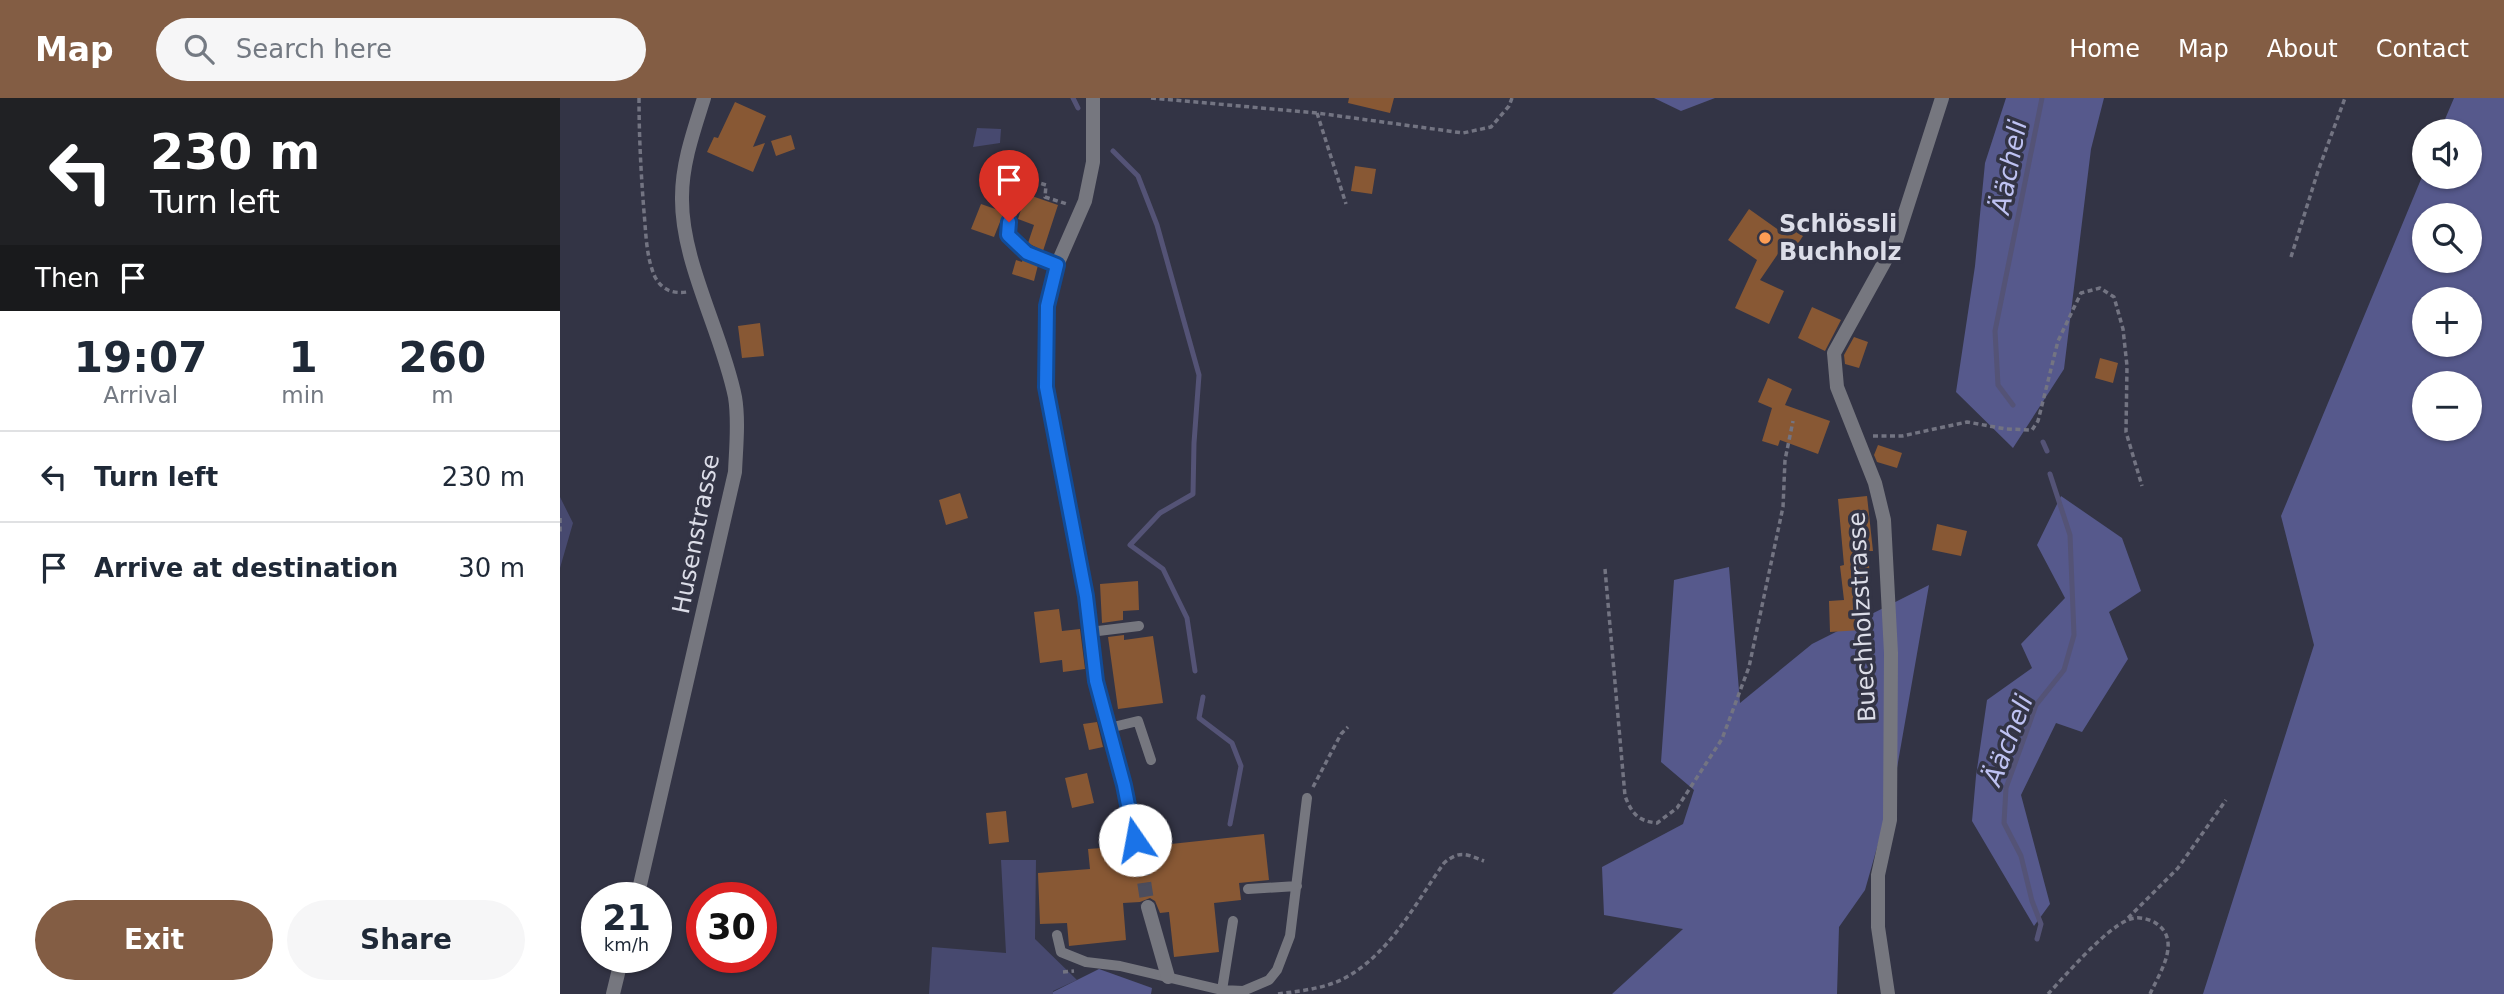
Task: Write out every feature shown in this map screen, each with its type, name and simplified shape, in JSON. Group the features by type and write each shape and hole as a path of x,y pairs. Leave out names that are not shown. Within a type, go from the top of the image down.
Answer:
{"street":[{"name":"Husenstrasse","path":"641,882 735,472 735,400 683,220 683,176 704,98"},
{"path":"1093,98 1093,162 1082,210 1057,265 1047,306 1046,387 1086,596 1096,681 1141,862"},
{"name":"Buechholzstrasse","path":"1888,994 1878,928 1878,875 1891,820 1891,653 1884,520 1875,483 1836,387 1834,353 1896,241 1942,98"},
{"path":"1148,907 1168,977"},
{"path":"613,994 618,973"}],"lane":[{"path":"1023,180 1009,222 1008,235 1027,253 1057,265"},
{"path":"1090,632 1139,626"},
{"path":"1109,728 1138,722 1151,760"},
{"path":"1056,935 1060,952 1086,962 1120,966 1222,990 1243,992 1269,980 1277,970 1290,936 1307,798"},
{"path":"1135,840 1165,839"},
{"path":"1248,889 1297,886"},
{"path":"1222,990 1233,921"}],"path":[{"path":"639,98 639,153 647,251 655,276 667,290 675,293 702,289"},
{"path":"1151,98 1317,113 1463,133 1491,127 1509,106 1512,98"},
{"path":"2291,257 2345,98"},
{"path":"1317,113 1346,204"},
{"path":"1047,190 1045,197 1082,210"},
{"path":"1856,436 1902,436 1967,422 2006,429 2032,430 2038,421 2058,341 2081,293 2100,288 2114,297 2123,328 2127,366 2126,432 2142,485"},
{"path":"1605,569 1625,796 1631,812 1642,821 1657,823 1677,808 1722,740 1749,667 1783,507 1785,460 1793,421"},
{"path":"560,518 560,534"},
{"path":"1307,798 1341,733 1348,727"},
{"path":"2048,994 2093,946 2127,920 2178,868 2227,800"},
{"path":"1278,994 1315,988 1342,979 1381,952 1444,863 1455,855 1464,854 1484,861"},
{"path":"2127,920 2142,917 2155,923 2166,934 2169,952 2150,994"}],"shaded area":[{"path":"1654,98 1715,98 1681,111"},
{"path":"2006,98 2104,98 2091,149 2064,369 2013,448 1956,392 1975,266 1985,163"},
{"path":"2454,98 2504,98 2504,994 2203,994 2314,645 2281,516 2417,189 2482,189 2482,119 2445,119"},
{"path":"977,128 1001,129 1000,143 973,147"},
{"path":"2061,496 2122,538 2141,591 2109,612 2128,659 2082,732 2056,723 2021,795 2050,904 2034,926 1972,821 1987,700 2032,668 2021,644 2065,598 2037,545"},
{"path":"560,497 573,523 560,568"},
{"path":"1729,567 1740,703 1812,644 1929,585 1893,791 1865,890 1839,927 1837,994 1612,994 1683,929 1604,915 1602,867 1683,824 1694,790 1661,762 1674,580"},
{"path":"1001,860 1036,860 1035,939 1077,980 1053,991 1053,994 929,994 932,947 1006,953"},
{"path":"1099,969 1152,988 1151,994 1053,994"}],"building":[{"path":"1349,98 1394,98 1390,113 1348,103"},
{"path":"735,102 766,116 753,147 765,143 753,172 707,152 714,137 718,138"},
{"path":"791,135 795,149 776,156 771,141"},
{"path":"1355,166 1376,169 1372,194 1351,191"},
{"path":"1026,194 1058,205 1043,251 1028,243 1034,225 1018,219"},
{"path":"981,204 1004,212 994,237 971,229"},
{"path":"1749,209 1780,231 1785,224 1803,236 1793,251 1784,245 1760,280 1784,291 1769,324 1735,308 1757,260 1728,240"},
{"path":"1023,258 1038,265 1034,281 1012,274 1016,260 1022,262"},
{"path":"1812,307 1841,320 1825,351 1798,338"},
{"path":"760,323 764,356 742,358 738,326"},
{"path":"1854,337 1868,342 1859,368 1845,364 1844,355"},
{"path":"2100,358 2118,363 2113,383 2095,378"},
{"path":"1768,378 1792,389 1785,405 1830,421 1818,454 1780,440 1778,446 1762,441 1772,408 1758,402"},
{"path":"1878,445 1902,453 1897,468 1877,462 1874,455"},
{"path":"960,493 968,518 946,525 939,500"},
{"path":"1867,496 1873,551 1868,551 1870,579 1859,581 1861,630 1830,632 1829,601 1844,600 1838,499"},
{"path":"1937,524 1967,531 1961,556 1932,550"},
{"path":"1138,581 1139,610 1123,611 1123,620 1102,623 1100,584"},
{"path":"1059,609 1062,631 1080,629 1085,669 1063,672 1062,660 1040,663 1034,612"},
{"path":"1124,635 1124,640 1153,636 1163,703 1118,709 1108,637"},
{"path":"1097,722 1103,747 1089,750 1083,724"},
{"path":"1087,773 1094,803 1072,808 1065,778"},
{"path":"1006,811 1009,842 989,844 986,813"},
{"path":"1264,834 1269,880 1239,883 1241,900 1214,903 1219,952 1174,957 1169,912 1160,913 1155,901 1150,898 1140,902 1123,903 1126,940 1069,946 1067,923 1040,924 1038,873 1090,869 1088,849 1115,847 1117,868 1133,866 1137,871 1142,871 1150,866 1150,856 1167,854 1166,846 1171,844"}],"waterway":[{"path":"1073,98 1078,108"},
{"name":"Äächeli","path":"2013,405 1998,385 1995,331 2042,98"},
{"path":"1113,151 1138,176 1157,225 1199,375 1193,494 1160,513 1130,545 1163,569 1187,618 1195,671"},
{"name":"Äächeli","path":"2043,442 2047,451"},
{"name":"Äächeli","path":"2037,939 2041,924 2032,901 2021,856 2004,823 2006,788 2036,705 2064,670 2074,635 2070,535 2050,474"},
{"path":"1203,697 1199,718 1232,743 1241,766 1230,824"}],"tunnel":[{"path":"1141,862 1148,907"}],"place":[{"name":"Schlössli Buchholz","path":"1765,238"}],"route":[{"path":"1009,222 1008,235 1027,253 1057,265 1047,306 1046,387 1086,596 1096,681 1124,785 1135,840"}]}
